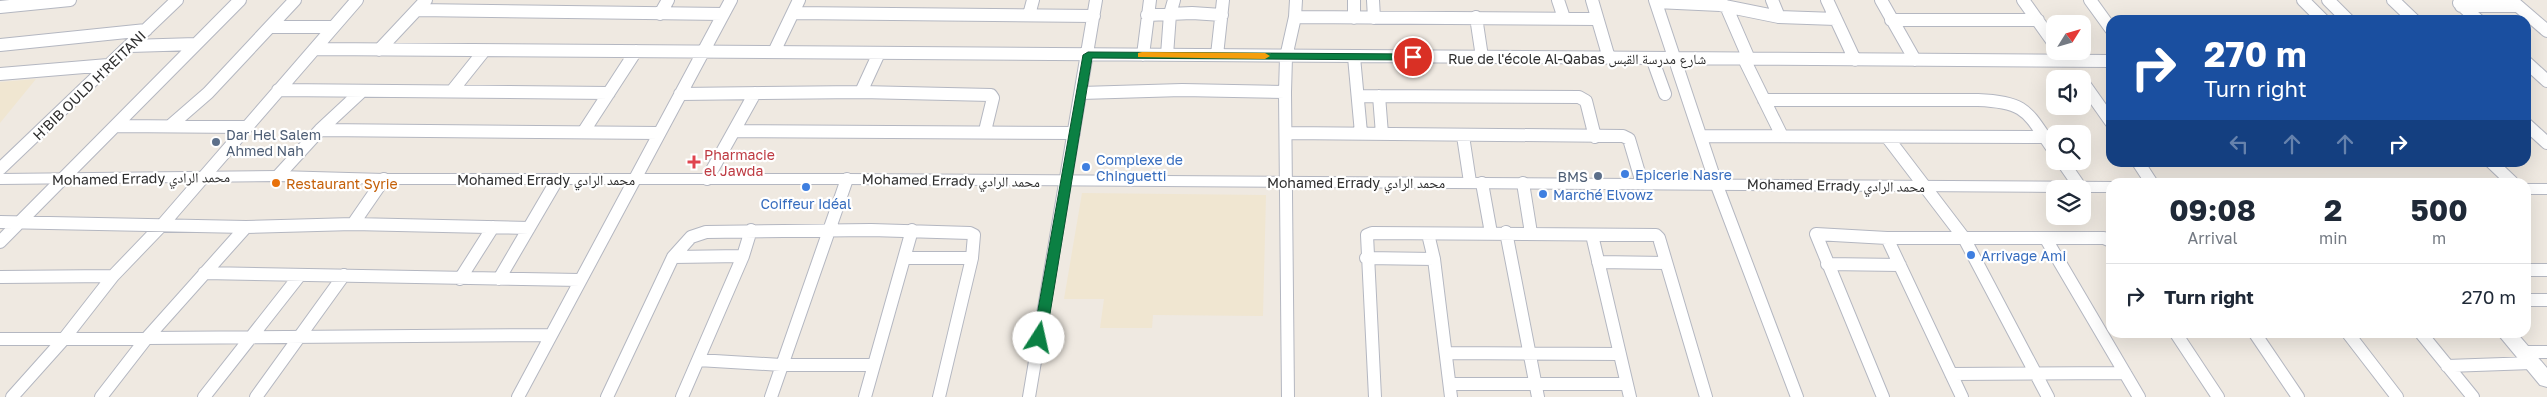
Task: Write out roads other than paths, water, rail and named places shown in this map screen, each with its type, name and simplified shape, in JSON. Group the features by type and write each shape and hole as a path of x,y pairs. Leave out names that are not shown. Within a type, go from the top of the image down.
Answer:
{"street":[{"path":"0,7 70,0"},
{"name":"H'BIB OULD H'REITANI","path":"0,169 177,0"},
{"path":"0,242 60,179 240,0"},
{"path":"170,126 192,109 295,0"},
{"path":"8,396 63,340 113,276 163,224 357,0"},
{"path":"379,50 426,0"},
{"path":"660,14 668,0"},
{"path":"518,397 731,0"},
{"path":"774,52 799,0"},
{"path":"1029,15 1033,0"},
{"path":"1029,397 1096,0"},
{"path":"1143,55 1150,0"},
{"path":"1167,55 1170,14 1174,0"},
{"path":"1217,55 1223,0"},
{"path":"1288,397 1287,133 1285,92 1286,57 1295,17 1296,0"},
{"path":"1354,0 1354,18"},
{"path":"1373,0 1374,18"},
{"path":"1558,0 1564,18"},
{"path":"1592,0 1609,58"},
{"path":"1772,0 1780,17"},
{"path":"1827,0 1855,60"},
{"path":"1881,0 1915,60"},
{"path":"2023,0 2046,31"},
{"path":"2090,0 2106,19"},
{"path":"2303,0 2318,15"},
{"path":"2328,0 2343,15"},
{"path":"2393,0 2409,15"},
{"path":"1797,397 1716,183 1656,1 1726,6 1780,17 1836,18"},
{"path":"2458,3 2514,3 2528,15"},
{"path":"2458,3 2472,15"},
{"path":"1726,6 1746,59 1782,136"},
{"path":"417,10 723,14"},
{"path":"794,13 1094,16"},
{"path":"1147,15 1222,15"},
{"path":"1295,17 1597,19"},
{"path":"1476,17 1482,58"},
{"path":"2531,17 2547,31"},
{"path":"1891,20 2038,20"},
{"path":"270,27 333,27"},
{"path":"0,45 146,30"},
{"path":"130,46 196,44"},
{"name":"Rue de l'école Al-Qabas شارع مدرسة القبس","path":"316,49 2106,61"},
{"path":"452,91 484,51"},
{"path":"584,131 636,51"},
{"path":"861,92 879,53"},
{"path":"1354,57 1361,133"},
{"path":"1652,58 1665,94"},
{"path":"2067,61 2074,70"},
{"path":"0,74 108,65"},
{"path":"2531,67 2547,81"},
{"path":"278,90 609,93"},
{"path":"1081,93 1182,90 1285,92"},
{"path":"278,176 320,130 362,91"},
{"path":"680,94 861,92 991,95 993,98 985,132"},
{"path":"707,179 755,93"},
{"path":"2091,94 2106,115"},
{"path":"1359,96 1579,97 1586,101 1595,137"},
{"path":"1379,96 1382,134"},
{"path":"1764,100 1968,100 2011,103 2018,105 2024,110 2046,140"},
{"path":"114,126 246,127"},
{"path":"2531,128 2546,142"},
{"path":"320,130 659,133"},
{"path":"734,131 1074,133"},
{"path":"1287,133 1628,137 1642,183"},
{"path":"1463,136 1490,233"},
{"path":"1701,136 2044,137"},
{"path":"1887,137 1964,238 2048,397"},
{"path":"2141,167 2148,178"},
{"path":"2496,167 2508,178"},
{"name":"Mohamed Errady محمد الرادي","path":"0,179 278,176 384,180 846,179 1066,182 1716,183 2046,187"},
{"path":"771,397 846,179"},
{"path":"353,224 384,180"},
{"path":"499,279 557,180"},
{"path":"1523,183 1531,233"},
{"name":"Mohamed Errady محمد الرادي","path":"2091,187 2106,187"},
{"path":"2531,189 2547,189"},
{"path":"0,222 246,227 353,224 529,228"},
{"path":"101,397 146,339 246,227"},
{"path":"460,279 493,227"},
{"path":"682,397 743,256 751,230"},
{"path":"607,397 673,257 691,237 698,234 751,230 912,230 972,233 974,237 972,258 939,397"},
{"path":"865,397 906,258 912,230"},
{"path":"1506,232 1537,391"},
{"path":"1375,397 1366,258 1367,235 1372,233 1506,232 1592,236 1656,235 1659,238 1706,397"},
{"path":"1428,234 1434,259 1451,391 1629,391 1592,236"},
{"path":"1883,397 1816,234 1887,238 2106,239"},
{"path":"1887,238 1962,397"},
{"path":"2046,238 2139,397"},
{"path":"673,257 743,256"},
{"path":"906,258 972,258"},
{"path":"1366,258 1434,259"},
{"path":"1598,262 1666,263"},
{"path":"1827,264 1900,265"},
{"path":"2531,270 2547,270"},
{"path":"204,273 580,280"},
{"path":"204,397 300,275"},
{"path":"0,277 113,276"},
{"path":"256,397 297,338 344,276"},
{"path":"2531,300 2547,300"},
{"path":"0,339 551,335"},
{"path":"2179,338 2218,397"},
{"path":"2258,338 2298,397"},
{"path":"2352,338 2397,397"},
{"path":"2425,338 2473,397"},
{"path":"2510,338 2547,380"},
{"path":"2447,366 2527,358 2547,352"},
{"path":"1446,353 1620,354"},
{"path":"698,360 781,365 874,365"},
{"path":"1951,374 2125,373"}],"place":[{"name":"Dar Hel Salem Ahmed Nah","path":"216,142"},
{"name":"Pharmacie el Jawda","path":"694,162"},
{"name":"Complexe de Chinguetti","path":"1086,167"},
{"name":"Epicerie Nasre","path":"1625,174"},
{"name":"BMS","path":"1598,176"},
{"name":"Restaurant Syrie","path":"276,183"},
{"name":"Coiffeur Idéal","path":"806,187"},
{"name":"Marché Elvowz","path":"1543,194"},
{"name":"Arrivage Ami","path":"1971,255"}]}
